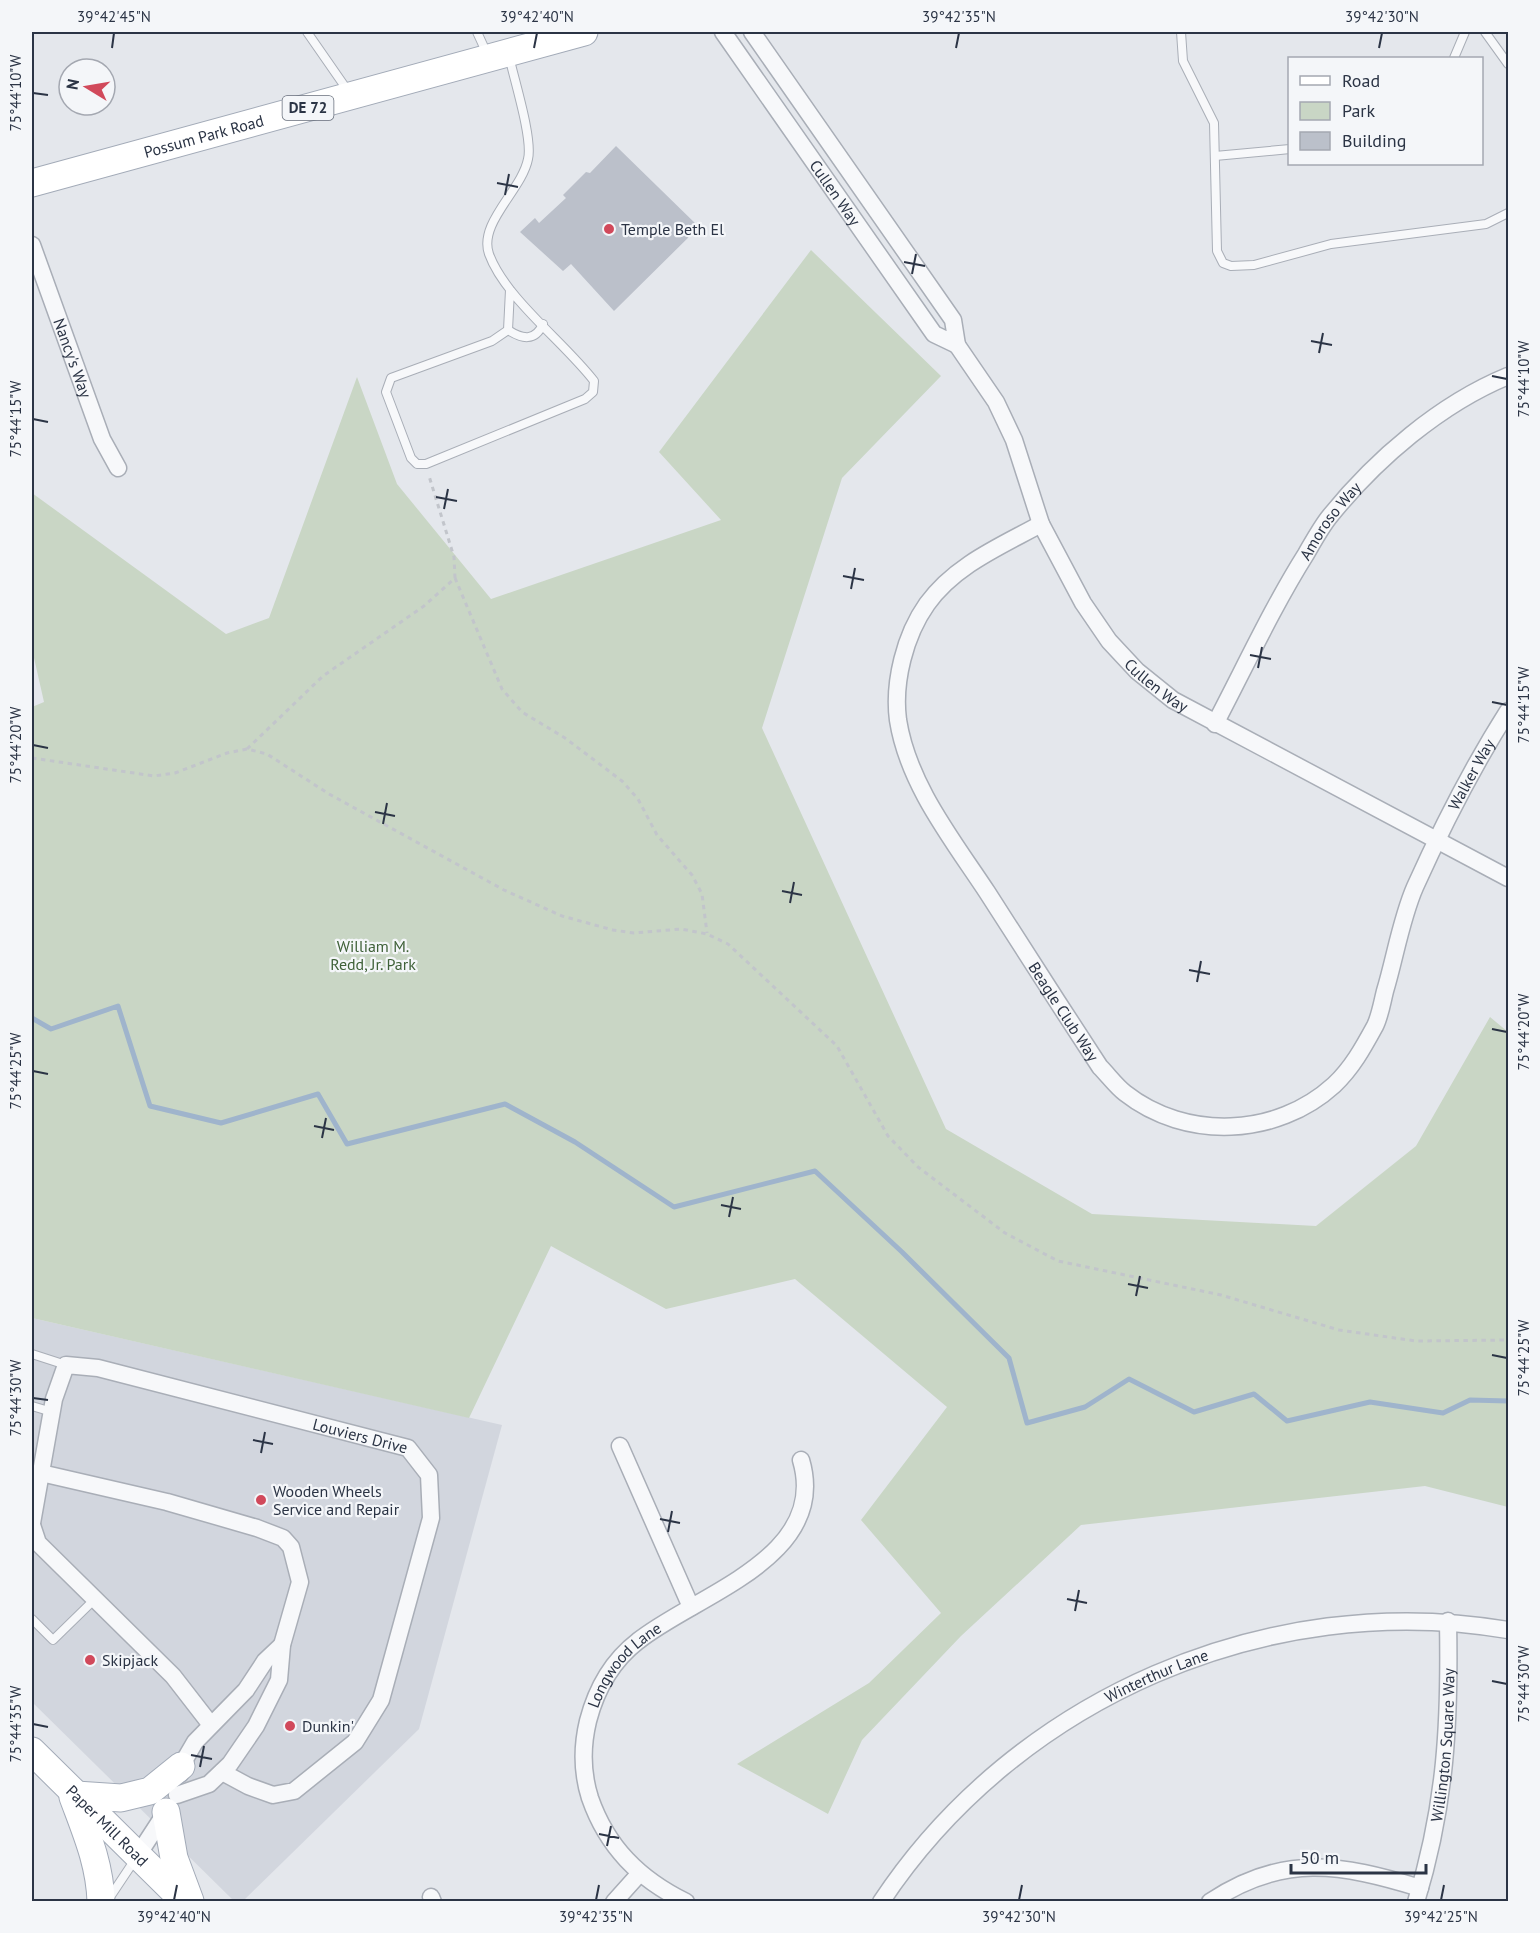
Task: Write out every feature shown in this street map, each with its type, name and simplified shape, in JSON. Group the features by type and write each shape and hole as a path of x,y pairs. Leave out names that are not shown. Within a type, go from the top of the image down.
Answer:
{"main road":[{"name":"Possum Park Road","path":"32,183 584,32"},
{"name":"Paper Mill Road","path":"32,1751 185,1902"},
{"path":"101,1902 100,1883 93,1850 73,1791 120,1798 150,1791 181,1766"},
{"path":"172,1804 174,1858 191,1902"}],"street":[{"name":"Cullen Way","path":"723,32 934,334 957,345"},
{"name":"Cullen Way","path":"752,32 953,320 957,345 996,402 1014,440 1041,524 1083,603 1109,641 1137,670 1173,700 1509,878"},
{"name":"Nancy's Way","path":"32,245 102,439 118,468"},
{"name":"Amoroso Way","path":"1215,724 1289,580 1329,517 1360,482 1425,424 1462,400 1509,376"},
{"name":"Beagle Club Way","path":"1041,524 959,570 927,604 907,644 898,679 898,719 908,757 931,807 1100,1067 1125,1093 1158,1113 1192,1123 1229,1128 1264,1123 1299,1111 1333,1086 1354,1063 1376,1023 1414,889 1439,840"},
{"name":"Walker Way","path":"1439,840 1490,740 1509,711"},
{"path":"66,1365 52,1412 32,1524 38,1543 173,1676 211,1725"},
{"name":"Louviers Drive","path":"66,1365 98,1368 408,1448 429,1474 431,1518 381,1700 355,1742 294,1791 273,1795 248,1786 222,1772"},
{"path":"620,1446 691,1607"},
{"name":"Longwood Lane","path":"686,1902 640,1873 618,1852 596,1814 585,1773 586,1732 599,1689 622,1655 655,1628 757,1567 789,1535 805,1498 806,1486 801,1460"},
{"path":"41,1473 167,1502 257,1528 284,1538 291,1547 300,1582 282,1645 279,1680 256,1726 222,1772 209,1784 172,1804"},
{"name":"Winterthur Lane","path":"881,1902 921,1846 976,1788 1045,1733 1113,1693 1200,1655 1273,1635 1347,1623 1388,1620 1448,1621 1509,1629"},
{"name":"Willington Square Way","path":"1418,1895 1434,1834 1446,1761 1449,1721 1448,1621"},
{"path":"138,1855 172,1804 181,1766 195,1742 246,1690 265,1661 282,1645"},
{"path":"1210,1902 1246,1881 1298,1867 1346,1869 1418,1895"},
{"path":"614,1902 640,1873"}],"lane":[{"path":"307,32 352,96"},
{"path":"477,32 498,55 529,156 516,189 492,223 488,242 489,254 510,290 594,381 593,392 585,399 426,464 417,464 411,459 386,392 388,382 391,378 492,341 508,330"},
{"path":"1181,32 1183,61 1214,123 1217,250 1223,263 1232,267 1254,265 1331,243 1486,224 1509,213"},
{"path":"1454,57 1465,32"},
{"path":"1485,32 1509,64"},
{"path":"1215,156 1288,149"},
{"path":"508,330 510,290"},
{"path":"508,330 521,338 531,338 540,332 543,324"},
{"path":"32,1354 66,1365"},
{"path":"32,1406 52,1412"},
{"path":"32,1619 53,1640 96,1599"},
{"path":"108,1902 138,1855"}],"path":[{"path":"426,464 454,557 455,578 502,689 522,712 565,738 622,781 638,799 657,835 693,875 702,894 707,934"},
{"path":"247,749 323,676 424,606 455,578"},
{"path":"32,758 154,776 175,773 227,753 247,749 267,754 339,800 504,890 562,916 613,930 634,933 681,929 707,934 728,944 837,1046 888,1136 918,1167 1005,1233 1058,1261 1221,1295 1339,1330 1416,1341 1509,1340"}],"shaded area":[{"path":"32,1318 502,1425 419,1729 243,1901 234,1901 32,1702"}],"green space":[{"name":"William M. Redd, Jr. Park","path":"811,250 941,376 842,478 762,728 946,1129 1092,1214 1316,1226 1416,1146 1490,1017 1508,1032 1508,1507 1425,1486 1081,1525 961,1636 862,1740 828,1814 737,1764 869,1683 941,1613 861,1520 947,1407 795,1279 666,1309 551,1246 469,1418 32,1318 32,707 44,702 32,649 32,493 226,634 269,618 357,377 397,484 491,599 721,520 659,452"}],"building":[{"name":"Temple Beth El","path":"616,146 699,227 614,311 571,264 563,271 520,232 535,218 539,223 566,198 563,195 586,172 590,173"}],"waterway":[{"path":"32,1018 51,1029 118,1006 150,1106 221,1123 318,1094 347,1144 505,1104 575,1142 674,1207 815,1171 902,1252 1009,1358 1027,1423 1085,1407 1129,1379 1194,1412 1254,1394 1287,1421 1370,1402 1443,1413 1470,1400 1508,1401"}],"place":[{"name":"Temple Beth El","path":"609,229"},
{"name":"Wooden Wheels Service and Repair","path":"261,1500"},
{"name":"Skipjack","path":"90,1660"},
{"name":"Dunkin'","path":"290,1726"}]}
